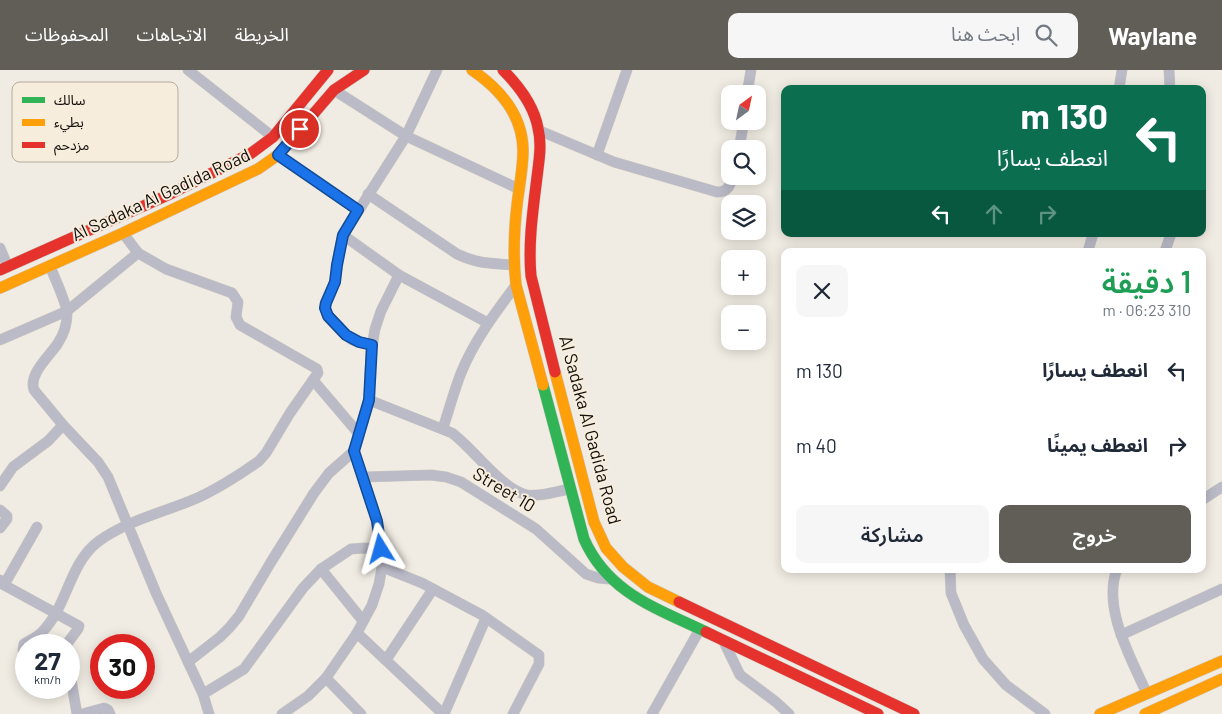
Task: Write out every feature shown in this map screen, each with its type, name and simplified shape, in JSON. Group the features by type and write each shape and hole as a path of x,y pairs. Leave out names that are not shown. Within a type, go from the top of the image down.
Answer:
{"street":[{"path":"188,70 273,137"},
{"name":"Al Sadaka Al Gadida Road","path":"0,288 124,233 258,169 278,155 334,90 364,70"},
{"path":"372,345 359,342 346,335 328,316 325,308 326,303 335,282 343,235 406,136 437,70"},
{"name":"Al Sadaka Al Gadida Road","path":"472,70 497,90 510,107 518,126 523,147 513,265 516,285 570,489 589,551 595,562 609,579 633,597 878,714"},
{"name":"Al Sadaka Al Gadida Road","path":"503,70 527,99 538,130 540,149 529,250 531,276 594,522 606,548 623,567 648,587 914,714"},
{"path":"597,154 627,70"},
{"path":"748,85 751,70"},
{"path":"1120,85 1122,70"},
{"path":"1168,70 1170,85"},
{"path":"324,74 334,90 406,136 519,189"},
{"name":"Al Sadaka Al Gadida Road","path":"4,268 237,162 273,137 324,74"},
{"path":"538,130 614,162 717,192 724,192 730,185"},
{"path":"523,147 540,149"},
{"path":"278,155 358,210"},
{"path":"168,194 176,209"},
{"path":"368,194 441,245 471,261 513,265"},
{"path":"39,634 44,631 56,613 86,553 98,542 127,526 193,500 259,460 266,453 290,412 318,373 317,369 240,324 236,317 238,302 232,294 166,269 138,253 124,233"},
{"path":"343,235 399,275 488,323"},
{"path":"0,248 4,268"},
{"path":"44,250 67,311 63,334 35,375 32,385 63,425 98,462 108,477 127,526 203,694 209,714"},
{"path":"0,340 67,311 138,253"},
{"path":"188,662 230,627 239,616 314,493 329,473 354,451 369,400 372,345 375,329 381,311 399,275"},
{"path":"443,428 460,374 470,354 488,323 516,285"},
{"path":"313,380 359,434"},
{"path":"369,400 443,428 461,440 497,477 512,488 527,495 540,495 570,489"},
{"path":"0,486 13,467 48,441 63,425"},
{"path":"282,714 308,696 326,678 364,621 379,584 382,567 377,521 354,451"},
{"name":"Street 10","path":"364,477 431,475 461,482 536,529 586,574 609,579"},
{"path":"1206,498 1222,487"},
{"path":"1206,490 1212,494"},
{"path":"0,510 7,516 7,519 0,528"},
{"path":"37,527 2,582 79,626 74,634"},
{"path":"203,694 244,669 303,588 321,569 350,549 381,549"},
{"path":"382,567 432,589 486,618 539,655 539,664 513,714"},
{"path":"321,569 364,621"},
{"path":"950,573 951,593 964,625 983,659 1006,685 1045,714"},
{"path":"1116,573 1112,596 1121,635 1147,694 1149,712 1222,679"},
{"path":"1121,635 1222,588"},
{"path":"386,660 432,589"},
{"path":"652,714 707,616"},
{"path":"357,633 443,714 486,618"},
{"path":"723,640 740,675 789,714"},
{"path":"1100,714 1222,661"},
{"path":"326,678 361,714"},
{"path":"74,699 77,714"},
{"path":"82,714 104,708 110,714"}],"traffic: fast":[{"path":"543,385 584,539 594,558 606,573 635,597 706,632"}],"traffic: slow":[{"path":"472,70 492,86 508,104 519,126 522,138 523,151 515,235 515,275 543,385"},
{"path":"0,288 123,233 258,169 278,155 303,126"},
{"path":"555,372 594,522 606,548 623,567 648,587 679,602"},
{"path":"1100,714 1222,661"},
{"path":"1145,714 1222,679"}],"traffic: jam":[{"path":"0,270 168,195 250,154 273,137 328,70"},
{"path":"303,126 334,90 364,70"},
{"path":"503,70 515,83 529,104 536,120 539,134 540,146 530,264 531,276 555,372"},
{"path":"679,602 914,714"},
{"path":"706,632 878,714"}],"route":[{"path":"300,129 278,155 358,210 343,235 335,282 325,308 328,316 352,340 372,345 369,400 354,451 377,521 381,549"}]}
